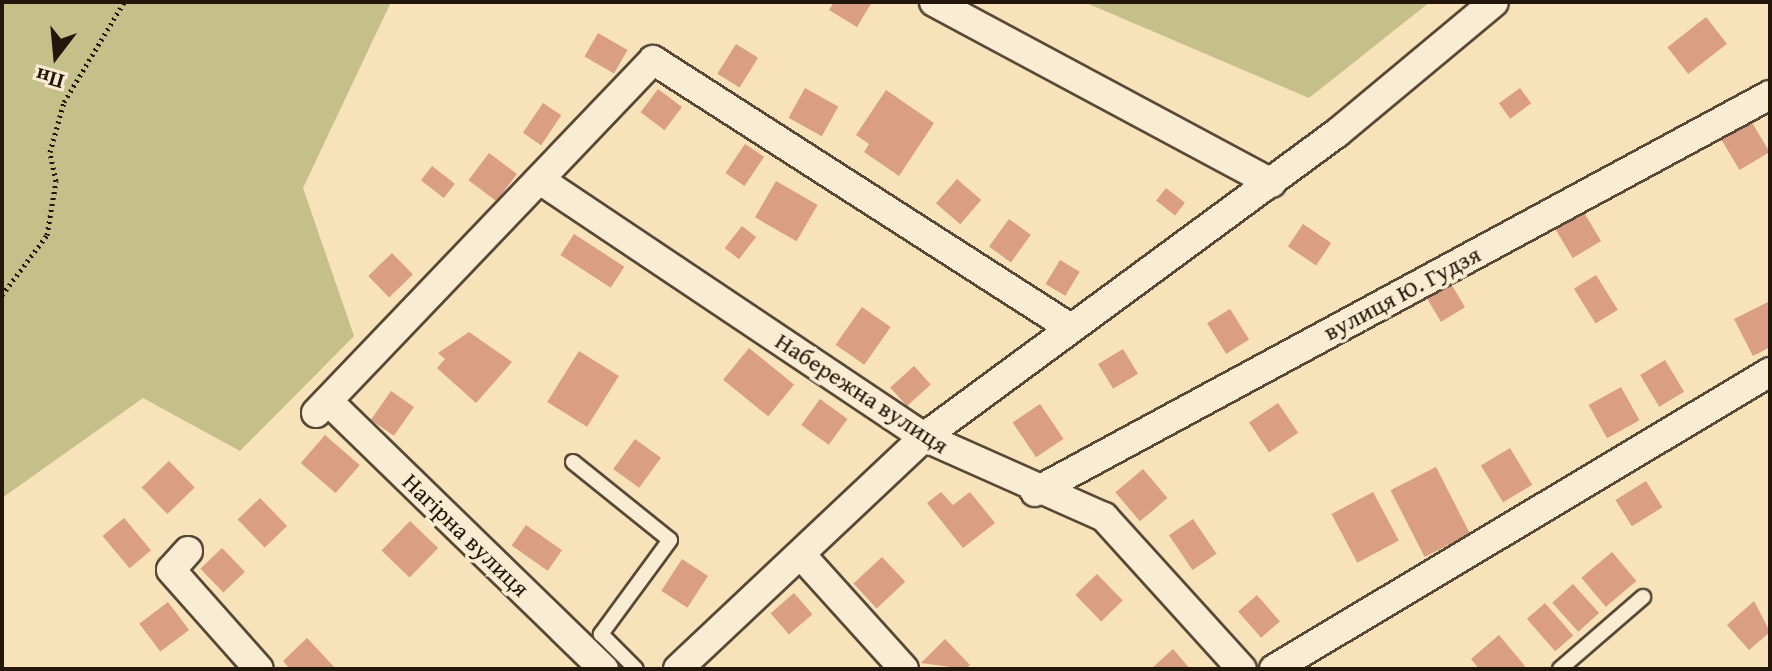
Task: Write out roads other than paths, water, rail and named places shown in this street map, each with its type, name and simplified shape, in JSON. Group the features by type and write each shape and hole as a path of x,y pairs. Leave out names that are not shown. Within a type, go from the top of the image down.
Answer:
{"street":[{"path":"934,2 1272,183"},
{"path":"678,669 802,556 924,437 1272,183 1494,2"},
{"path":"543,182 653,60 1070,328"},
{"name":"вулиця Ю. Гудзя","path":"1035,492 1770,95"},
{"name":"Набережна вулиця","path":"543,182 924,437 1035,492 1104,517 1242,669"},
{"name":"Нагірна вулиця","path":"543,182 322,407 604,669"},
{"path":"1274,669 1770,372"},
{"path":"188,551 171,570 259,669"},
{"path":"802,556 904,669"}],"lane":[{"path":"573,462 670,540 601,634 636,669"},
{"path":"1560,669 1643,597"}]}
